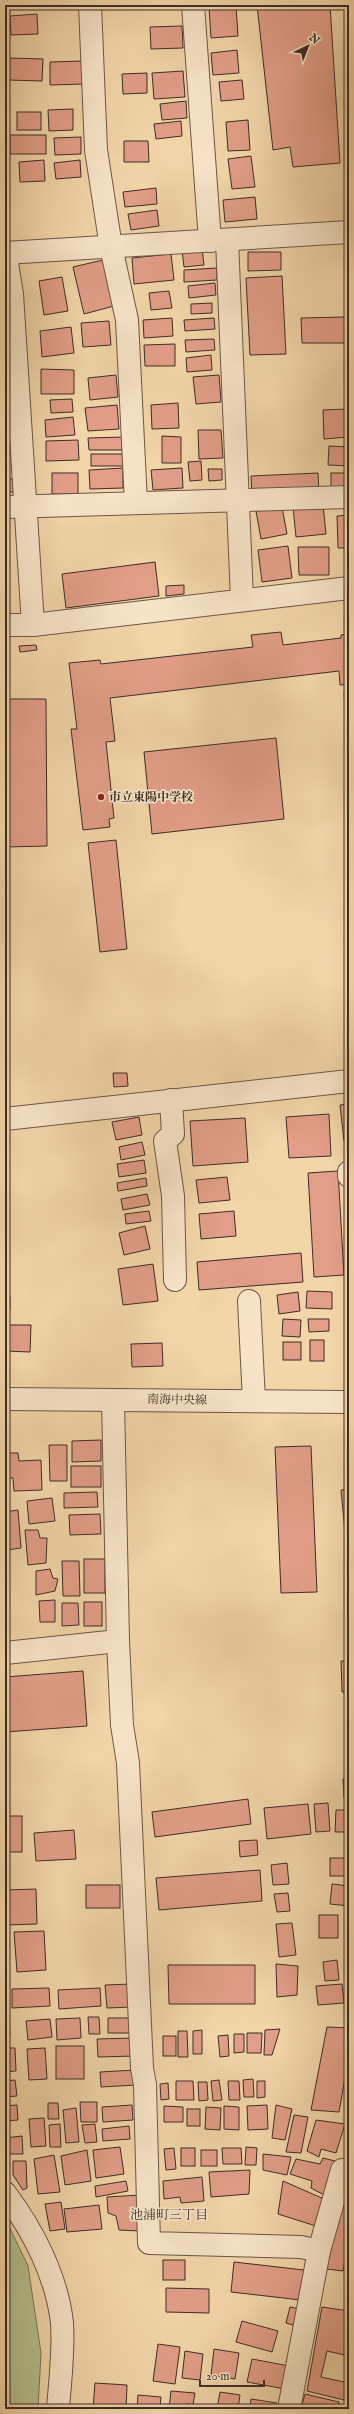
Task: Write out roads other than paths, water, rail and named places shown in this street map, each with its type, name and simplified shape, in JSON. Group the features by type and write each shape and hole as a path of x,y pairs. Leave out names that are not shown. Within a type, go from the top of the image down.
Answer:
{"street":[{"path":"90,5 96,150 111,247 127,320 136,503"},
{"path":"193,5 218,240 238,500 242,600"},
{"path":"33,625 12,294 5,253 349,232"},
{"path":"5,507 349,497"},
{"path":"5,625 33,625 349,588"},
{"path":"5,1119 349,1081"},
{"path":"171,1100 173,1134 166,1141 173,1196 175,1280"},
{"path":"249,1301 254,1401"},
{"name":"南海中央線","path":"5,1399 349,1402"},
{"path":"113,1400 118,1641 122,1725 128,1763 142,2068 145,2085 148,2243 301,2247 319,2251"},
{"path":"5,1653 118,1641"},
{"path":"289,2409 319,2251 342,2170 349,2170"},
{"path":"5,2193 23,2216 56,2288 62,2324 58,2409"}],"place":[{"name":"市立東陽中学校","path":"101,797"}],"district":[{"name":"池浦町三丁目","path":"169,2215"}]}
